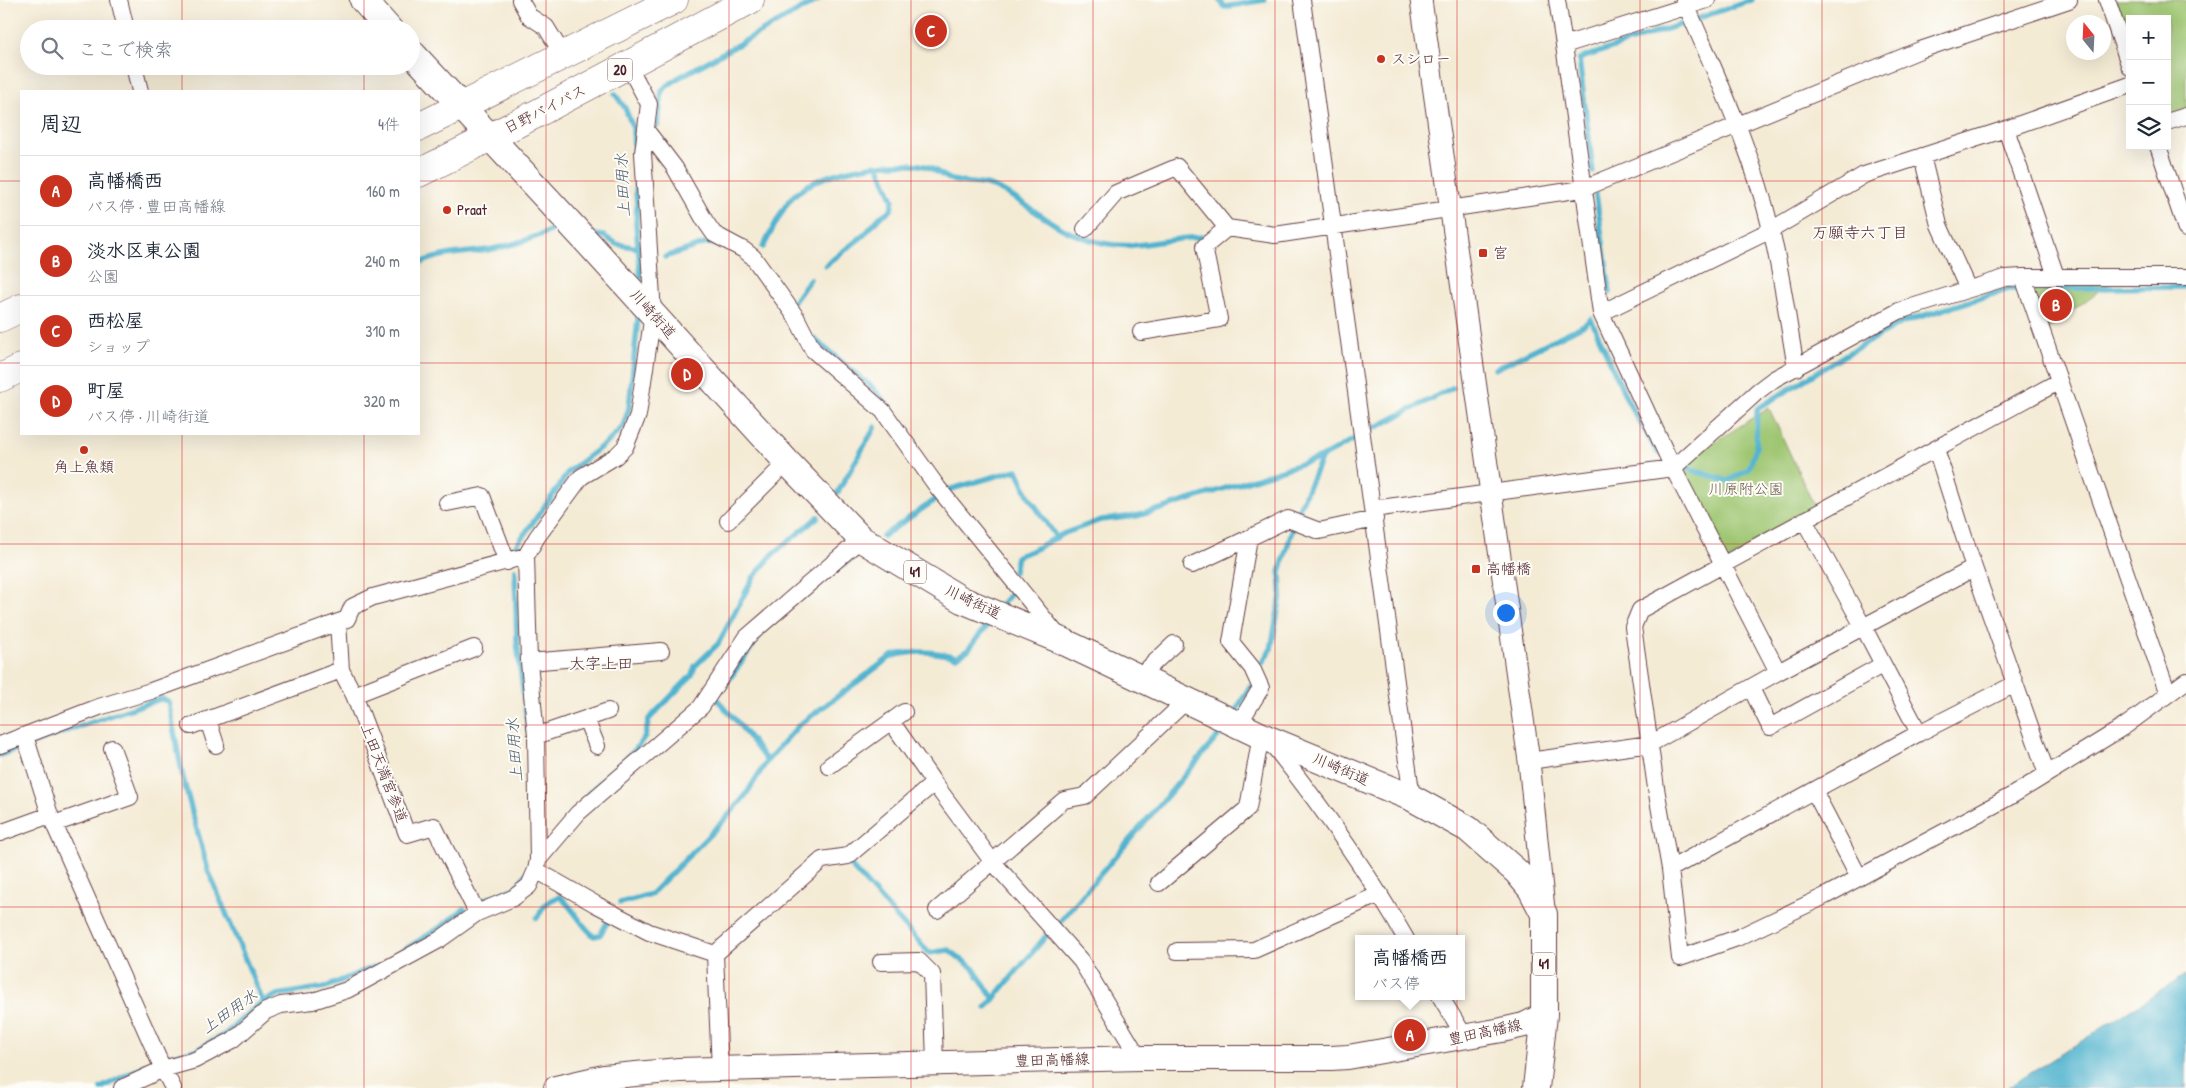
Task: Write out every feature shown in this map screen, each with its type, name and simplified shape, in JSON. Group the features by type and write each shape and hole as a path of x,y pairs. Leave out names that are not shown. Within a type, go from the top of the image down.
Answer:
{"highway":[{"path":"420,126 674,0"},
{"name":"日野バイパス","path":"420,173 490,138 750,0"},
{"path":"0,318 20,308"},
{"path":"0,378 20,368"}],"main road":[{"path":"363,0 382,20"},
{"name":"川崎街道","path":"420,62 787,462 861,540 962,600 1062,641 1255,733 1412,798 1445,815 1485,843 1517,872 1531,889 1544,914 1544,1014"},
{"name":"豊田高幡線","path":"556,1088 604,1077 679,1070 1139,1058 1331,1058 1465,1037 1524,1025 1544,1014"},
{"name":"41","path":"1536,1088 1544,1014"}],"street":[{"path":"119,0 124,20"},
{"path":"520,0 529,16 546,27 563,54"},
{"path":"1302,0 1412,798"},
{"path":"1421,0 1529,761 1544,914"},
{"path":"1557,0 1582,189 1601,313 1673,468 1778,672"},
{"path":"1564,46 1707,0"},
{"path":"1085,229 1116,192 1177,167 1227,228 1275,235 1582,189 1920,50 2069,0"},
{"path":"2107,0 2128,60"},
{"path":"1686,6 1738,124 1771,230 1796,368"},
{"path":"537,865 536,736 529,662 526,556 537,537 581,477 616,456 625,447 638,415 653,314 643,153 649,104 628,65"},
{"path":"136,75 140,90"},
{"path":"1601,313 1771,230 1864,175 2006,129 2126,86"},
{"path":"2171,121 2186,116"},
{"path":"2006,129 2056,276"},
{"path":"646,130 675,168 714,234 753,257 796,317 813,350 882,411 938,488 1062,641"},
{"path":"2159,150 2186,229"},
{"path":"1922,156 1939,225 1968,288"},
{"path":"1140,332 1219,319 1204,247 1227,228"},
{"path":"1192,565 1288,519 1319,531 1374,514 1490,492 1673,468 1774,380 1899,311 1968,288 2005,278 2023,277 2186,276"},
{"path":"2023,277 2168,694"},
{"path":"2058,382 1640,610 1633,627 1670,870 1680,958 1737,938 1825,896 2011,796 2125,726 2186,681"},
{"path":"1936,449 1974,568 2047,774"},
{"path":"728,521 787,462"},
{"path":"447,503 482,496 507,562"},
{"path":"1804,520 1919,733"},
{"path":"1159,883 1248,808 1261,688 1252,668 1231,642 1249,538"},
{"path":"122,1088 162,1069 195,1060 233,1040 266,1010 281,1005 313,1001 347,990 439,940 477,913 513,898 529,886 537,865 578,813 701,707 747,637 861,540"},
{"path":"0,745 99,707 151,691 347,619 352,607 373,597 526,556"},
{"path":"1529,761 1650,744 1778,672 1974,568"},
{"name":"上田天満宮参道","path":"338,622 341,670 354,695 408,834 434,826 477,913"},
{"path":"1139,677 1174,644"},
{"path":"354,695 474,648"},
{"path":"529,662 661,651"},
{"path":"1752,688 1770,727 1882,666"},
{"path":"191,726 341,670"},
{"path":"1670,870 1919,733 2015,684"},
{"path":"937,910 1064,800 1085,796 1186,701"},
{"path":"536,736 608,711"},
{"path":"828,766 897,716 934,783 992,861 1081,961 1139,1058"},
{"path":"586,718 597,746"},
{"path":"208,720 216,745"},
{"path":"1255,733 1308,789 1380,894 1404,935"},
{"path":"25,736 52,820 162,1069 173,1088"},
{"path":"0,833 130,797 112,748"},
{"path":"715,954 822,860 848,856 934,783"},
{"path":"1814,791 1859,877"},
{"path":"537,865 596,905 649,932 715,954"},
{"path":"1177,951 1254,950 1380,894"},
{"path":"715,954 720,1070"},
{"path":"882,962 920,961 932,974 935,1063"},
{"path":"1442,1000 1465,1037"}],"green space":[{"path":"2114,0 2186,0 2186,110 2171,115 2171,15 2126,15 2126,34"},
{"path":"2023,277 2117,277 2042,334"},
{"name":"川原附公園","path":"1769,408 1817,512 1722,564 1673,468"}],"water":[{"path":"2186,975 2186,1088 2007,1088"}],"waterway":[{"path":"658,125 662,90 678,78 818,0"},
{"path":"1219,0 1225,7 1264,0"},
{"path":"1593,172 1579,59 1752,0"},
{"name":"上田用水","path":"615,94 625,108 633,128 636,224 641,278"},
{"path":"763,247 785,206 800,191 815,182 853,169 893,164 925,166 952,180 993,187 1015,198 1068,231 1099,242 1128,245 1210,237"},
{"path":"826,265 864,235 880,217 891,210 893,200 878,165"},
{"path":"1596,195 1610,292"},
{"path":"420,264 444,256 515,244 558,227"},
{"path":"593,235 604,236 616,244 639,248"},
{"path":"665,257 707,243 723,245"},
{"path":"793,303 810,279"},
{"path":"1679,464 1728,481 1749,469 1756,448 1757,409 1903,322 2009,289 2186,287"},
{"name":"上田用水","path":"515,547 568,472 610,440 623,426 629,408 638,318"},
{"path":"1495,369 1584,325 1591,319 1628,402 1658,453"},
{"path":"813,338 872,387 888,405"},
{"path":"1373,429 1452,388"},
{"path":"838,492 875,427"},
{"path":"1014,572 1017,556 1031,551 1065,533 1101,520 1136,516 1161,509 1322,457 1355,439"},
{"path":"1297,513 1322,457"},
{"path":"948,490 1017,470 1028,495 1056,537"},
{"path":"883,536 938,498"},
{"path":"588,794 635,750 645,736 649,719 692,675 695,666 718,644 753,578 773,554 818,517"},
{"path":"1260,666 1271,649 1281,594 1280,572 1293,527"},
{"path":"841,566 865,550"},
{"name":"上田用水","path":"515,570 517,642 528,730"},
{"path":"1002,604 1014,590"},
{"path":"620,903 651,894 727,817 745,796 767,761 799,725 892,656 925,652 957,657 968,650 989,623"},
{"path":"760,635 726,684 714,696 738,723 767,761"},
{"path":"1237,709 1250,686"},
{"path":"0,755 161,699 168,701 184,782 208,870 263,1002"},
{"path":"1058,924 1225,728"},
{"path":"842,861 850,865 929,953 949,950 973,968 994,999"},
{"name":"上田用水","path":"481,901 516,888 527,873"},
{"path":"537,918 543,907 560,897 594,936 600,935 608,921"},
{"name":"上田用水","path":"399,953 438,929 464,909"},
{"path":"986,1008 1046,936"},
{"name":"上田用水","path":"168,1057 197,1050 225,1034 257,1006 277,995 326,987 373,967"},
{"name":"上田用水","path":"101,1088 148,1064"}],"place":[{"name":"西松屋","path":"931,31"},
{"name":"スシロー","path":"1381,59"},
{"name":"Praat","path":"447,210"},
{"name":"宮","path":"1483,253"},
{"name":"淡水区東公園","path":"2056,305"},
{"name":"町屋","path":"687,374"},
{"name":"角上魚類","path":"84,450"},
{"name":"高幡橋","path":"1476,569"},
{"name":"高幡橋西","path":"1410,1035"}],"district":[{"name":"万願寺六丁目","path":"1860,232"},
{"name":"大字上田","path":"601,663"}]}
